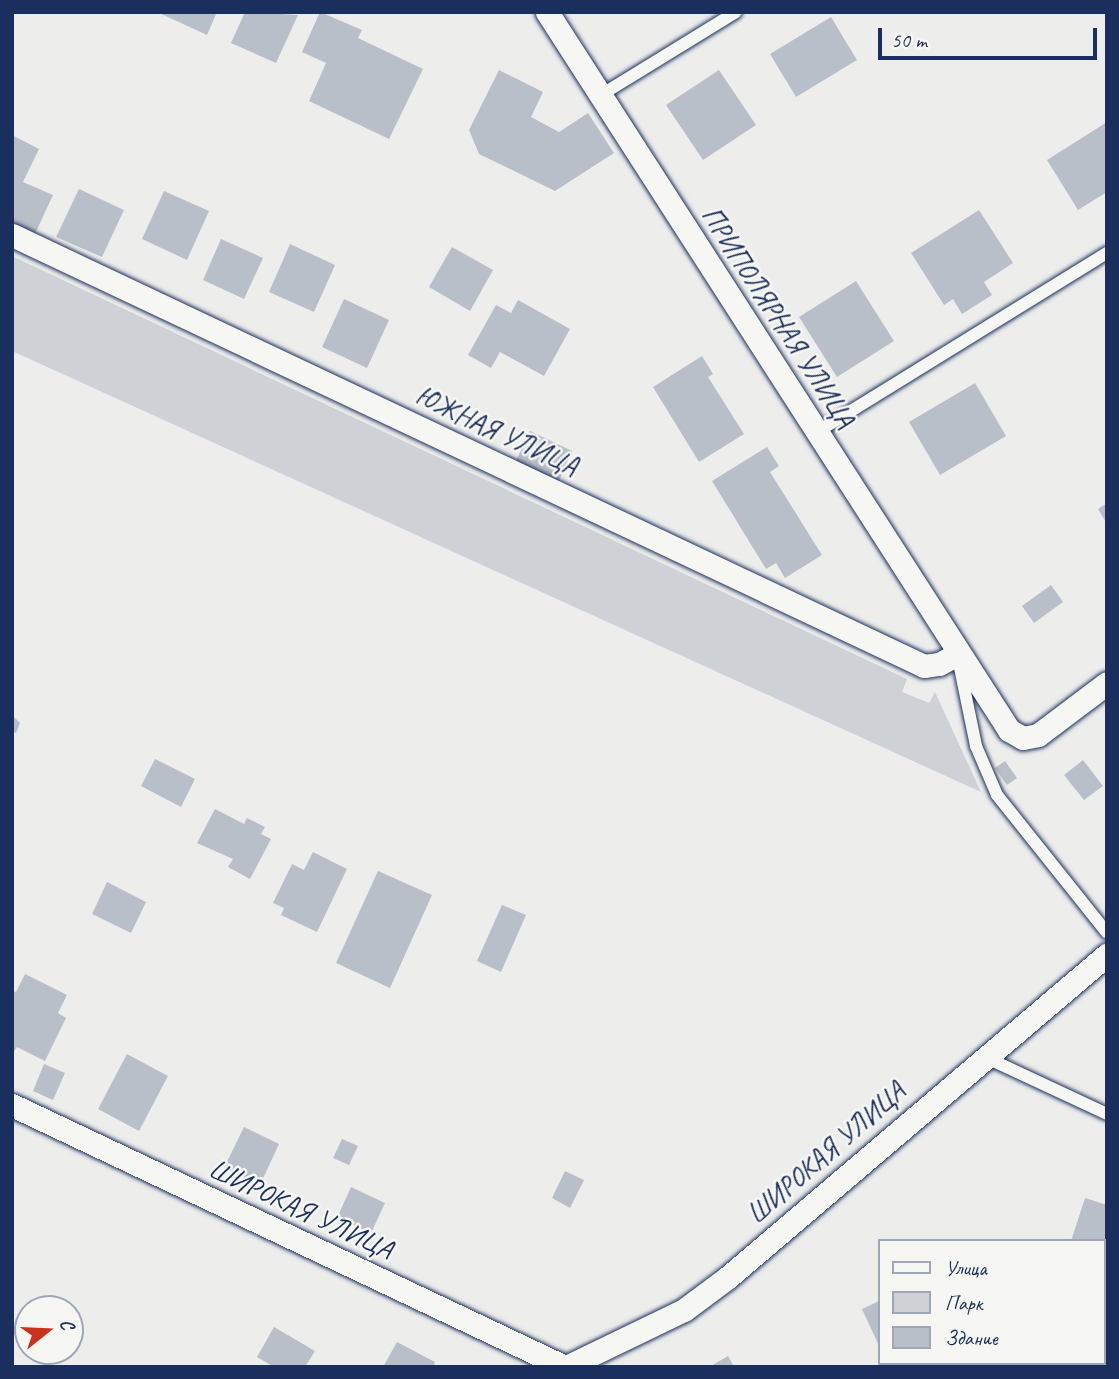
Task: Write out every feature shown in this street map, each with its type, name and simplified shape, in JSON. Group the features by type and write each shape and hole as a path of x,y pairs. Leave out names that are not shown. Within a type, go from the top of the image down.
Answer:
{"street":[{"name":"ПРИПОЛЯРНАЯ УЛИЦА","path":"547,12 1009,730 1023,738 1038,735 1107,683"},
{"name":"ЮЖНАЯ УЛИЦА","path":"12,235 924,666 939,664 958,654"},
{"name":"ШИРОКАЯ УЛИЦА","path":"12,1105 565,1367 695,1302 1107,955"}],"lane":[{"path":"601,95 736,12"},
{"path":"817,432 1107,253"},
{"path":"958,654 976,746 997,795 1107,933"},
{"path":"985,1057 1107,1114"}],"green space":[{"path":"12,256 907,679 902,692 929,703 935,692 981,792 12,351"}],"building":[{"path":"157,12 217,12 207,35"},
{"path":"245,12 298,15 276,63 231,43"},
{"path":"320,12 362,30 358,38 423,69 389,139 309,101 326,63 302,52"},
{"path":"831,17 857,60 796,97 770,54"},
{"path":"499,70 543,92 531,117 559,132 588,113 614,153 555,191 479,154 469,130"},
{"path":"719,70 756,125 703,160 666,105"},
{"path":"1107,122 1107,192 1078,210 1047,160"},
{"path":"12,135 39,149 23,182 53,195 34,236 12,226"},
{"path":"79,189 124,210 102,257 56,237"},
{"path":"164,191 209,211 187,260 142,239"},
{"path":"979,210 1013,263 984,282 992,295 962,314 953,299 944,305 911,253"},
{"path":"221,239 263,258 244,299 203,280"},
{"path":"290,244 335,265 314,312 269,292"},
{"path":"452,247 493,270 470,311 429,287"},
{"path":"856,281 894,341 837,377 799,317"},
{"path":"344,299 389,320 367,368 322,347"},
{"path":"518,300 570,329 544,376 500,352 491,368 468,355 496,305 511,313"},
{"path":"702,356 713,374 708,377 744,434 699,462 653,387"},
{"path":"975,383 1006,436 940,475 909,422"},
{"path":"530,431 572,451 557,485 514,465"},
{"path":"767,447 779,466 770,472 822,555 785,578 776,563 766,569 712,481"},
{"path":"1107,503 1107,524 1098,509"},
{"path":"1051,585 1063,602 1034,623 1022,606"},
{"path":"12,715 20,723 16,733 12,731"},
{"path":"155,759 195,779 181,807 141,786"},
{"path":"1083,760 1103,786 1084,800 1064,775"},
{"path":"1005,761 1017,778 1007,785 995,768"},
{"path":"215,809 244,824 247,818 265,827 261,834 271,839 250,879 228,867 233,859 197,843"},
{"path":"313,852 347,869 317,932 281,915 284,908 273,903 292,864 304,870"},
{"path":"378,871 432,895 390,988 336,963"},
{"path":"107,882 146,902 131,933 92,914"},
{"path":"502,905 526,915 501,972 477,961"},
{"path":"25,974 67,995 58,1013 66,1018 45,1061 17,1047 12,1055 12,991 16,992"},
{"path":"127,1054 168,1076 139,1131 98,1109"},
{"path":"44,1064 65,1073 53,1100 33,1091"},
{"path":"244,1127 279,1144 260,1185 224,1168"},
{"path":"342,1139 358,1146 349,1165 333,1158"},
{"path":"565,1171 584,1180 570,1208 552,1198"},
{"path":"351,1187 385,1203 371,1233 337,1218"},
{"path":"1085,1198 1107,1205 1107,1255 1105,1239 1072,1239"},
{"path":"878,1301 878,1344 862,1309"},
{"path":"274,1327 315,1351 305,1367 274,1367 257,1357"},
{"path":"397,1342 435,1362 433,1367 383,1367"},
{"path":"728,1356 734,1367 709,1367"}]}
